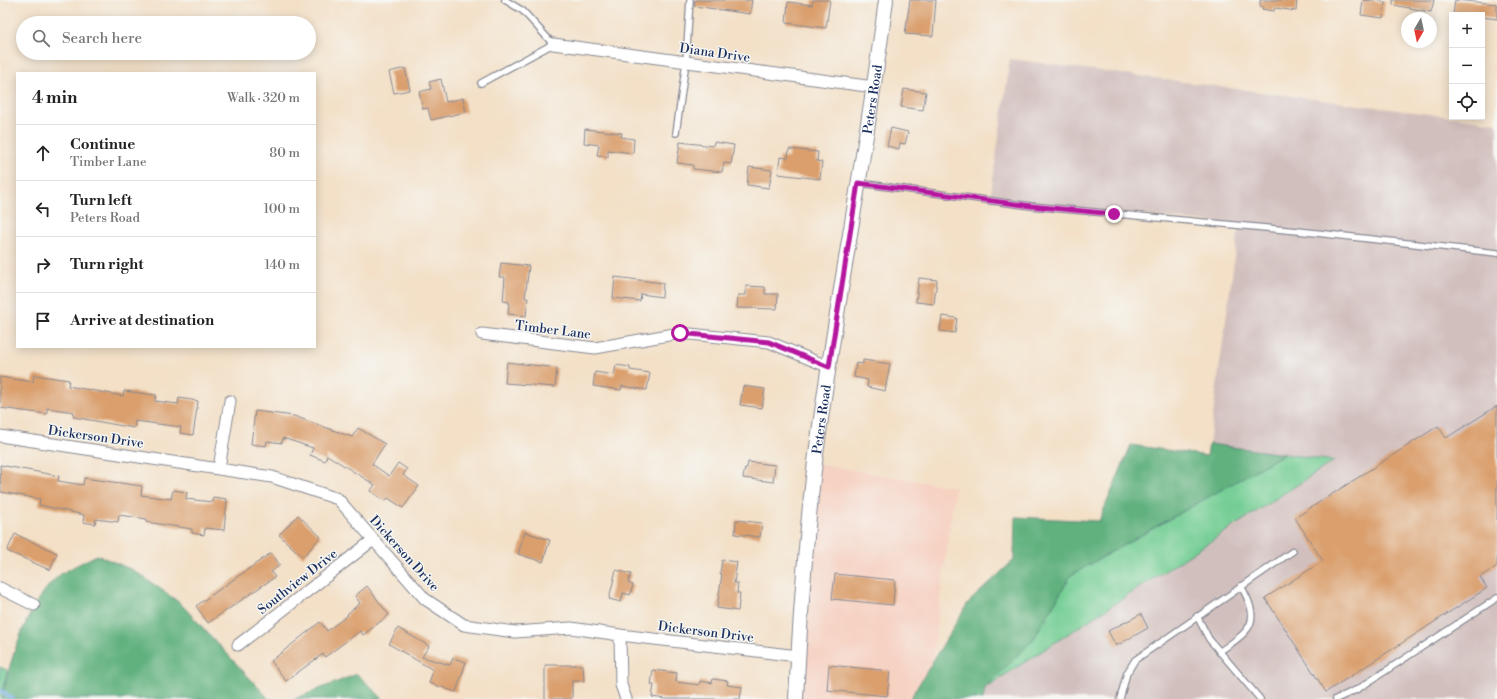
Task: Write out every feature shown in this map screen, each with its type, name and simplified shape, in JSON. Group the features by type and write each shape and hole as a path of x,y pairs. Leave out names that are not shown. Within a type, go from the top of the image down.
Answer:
{"street":[{"name":"Peters Road","path":"796,699 798,656 815,464 874,87 886,0"},
{"name":"Diana Drive","path":"553,44 874,87"},
{"name":"Timber Lane","path":"482,334 595,348 680,333 769,342 829,367"},
{"path":"219,468 230,401"},
{"name":"Dickerson Drive","path":"0,436 272,477 338,499 425,599 464,625 515,632 571,628 798,656"},
{"name":"Southview Drive","path":"238,645 373,540"},
{"path":"0,588 34,605"},
{"path":"620,635 621,685 626,699"}],"lane":[{"path":"481,83 553,44 523,11 505,0"},
{"path":"676,132 686,62 690,0"},
{"path":"858,183 1031,206 1298,231 1497,253"},
{"path":"1120,699 1127,673 1135,660 1292,551"},
{"path":"1219,652 1242,636 1250,626 1251,602 1241,586"},
{"path":"1336,699 1358,689 1497,598"},
{"path":"1197,616 1209,640 1260,699"}],"shaded area":[{"path":"1010,59 1449,117 1449,120 1474,120 1497,123 1497,699 983,699 985,688 1333,461 1209,444 1239,225 990,200"},
{"path":"815,464 955,487 932,661 910,699 796,699"}],"green space":[{"path":"1209,444 1284,454 1071,575 1033,640 985,688 983,699 910,699 968,603 1014,560 1015,517 1099,521 1131,445 1207,456"},
{"path":"1284,454 1334,461 985,688 1033,640 1071,575"},
{"path":"97,555 135,571 180,603 269,699 2,699 15,649 30,614 39,598 61,574"},
{"path":"0,667 7,670 2,699 0,699"},
{"path":"357,674 383,699 294,699"}],"building":[{"path":"695,0 752,0 750,14 694,6"},
{"path":"813,0 830,0 826,28 786,23 788,2 812,5"},
{"path":"910,0 936,0 933,36 905,34"},
{"path":"1260,0 1297,0 1296,11 1275,8 1274,11 1262,9 1263,7 1260,6"},
{"path":"1363,0 1385,2 1383,18 1361,15"},
{"path":"1393,0 1434,0 1431,12 1393,5"},
{"path":"1455,0 1497,4 1497,19 1485,17 1485,12 1453,12"},
{"path":"405,68 410,90 394,93 389,72"},
{"path":"441,79 446,102 463,98 466,112 431,120 428,108 423,109 419,92 431,89 429,82"},
{"path":"904,89 926,92 923,110 901,107"},
{"path":"891,128 908,132 905,144 900,143 899,149 887,146"},
{"path":"585,129 622,133 621,137 634,139 633,153 608,150 608,157 597,155 599,145 584,143"},
{"path":"680,142 713,146 714,142 734,145 731,164 724,163 722,172 693,169 693,165 677,163"},
{"path":"789,149 818,152 817,161 822,162 820,179 778,174 780,157 788,158"},
{"path":"749,167 772,170 769,188 747,185"},
{"path":"501,263 529,266 525,298 528,298 526,316 508,314 509,302 503,301 505,277 499,277"},
{"path":"615,277 663,283 662,297 641,294 640,301 613,298"},
{"path":"919,278 937,280 934,304 916,302"},
{"path":"746,286 765,287 765,294 778,294 777,309 737,308 738,295 746,295"},
{"path":"942,316 957,318 955,333 940,331"},
{"path":"863,360 890,364 885,391 867,387 868,380 854,377 856,363 863,364"},
{"path":"507,362 557,368 555,387 505,383"},
{"path":"616,365 630,367 630,370 650,373 647,390 622,386 621,390 593,386 595,372 614,375"},
{"path":"34,375 69,380 68,386 123,396 124,391 156,395 155,401 178,404 179,398 198,401 193,435 180,433 181,427 135,421 134,428 73,417 74,412 47,408 47,414 0,408 0,377 33,382"},
{"path":"743,386 765,389 762,408 740,405"},
{"path":"1497,406 1497,566 1480,577 1487,588 1326,692 1265,598 1323,561 1295,518 1438,426 1446,438"},
{"path":"255,411 294,416 352,437 358,428 385,444 372,464 389,476 398,463 407,469 403,475 419,486 403,508 388,498 385,501 370,491 375,485 327,455 325,461 310,455 313,448 283,438 282,443 267,441 266,446 251,444"},
{"path":"748,462 775,465 773,482 743,478"},
{"path":"0,465 59,476 58,481 83,485 84,478 142,486 141,495 171,499 173,490 187,492 186,499 212,502 213,497 227,499 224,530 205,528 204,535 192,533 192,529 146,522 147,519 119,515 118,522 96,519 95,524 83,522 84,515 39,505 40,499 1,492"},
{"path":"298,515 321,537 303,557 279,535"},
{"path":"736,520 762,523 760,537 735,534"},
{"path":"525,532 550,540 543,562 518,554"},
{"path":"15,534 57,553 50,570 7,551"},
{"path":"271,553 280,565 271,572 275,577 208,623 196,606"},
{"path":"722,560 737,562 734,583 738,583 737,593 740,593 738,611 717,608 722,574 720,574"},
{"path":"616,570 631,574 628,583 633,585 630,595 623,593 621,602 609,599"},
{"path":"835,574 895,580 893,605 832,599"},
{"path":"367,586 389,615 363,635 360,631 325,657 323,654 286,681 271,661 320,622 327,631 348,615 347,614 360,603 355,596"},
{"path":"1141,614 1148,628 1116,646 1108,631"},
{"path":"398,628 429,646 422,657 450,665 453,658 466,662 456,692 429,683 433,670 389,644"},
{"path":"545,665 583,665 584,681 572,681 572,699 545,699"},
{"path":"829,665 890,671 887,696 827,690"},
{"path":"653,670 677,673 676,682 699,685 700,681 712,683 713,679 728,681 727,685 742,687 740,699 665,699 652,697 654,685 651,685"}],"waterway":[{"path":"0,690 13,699"}],"route":[{"path":"680,333 769,342 829,367 858,183 1031,206 1114,214"}]}
